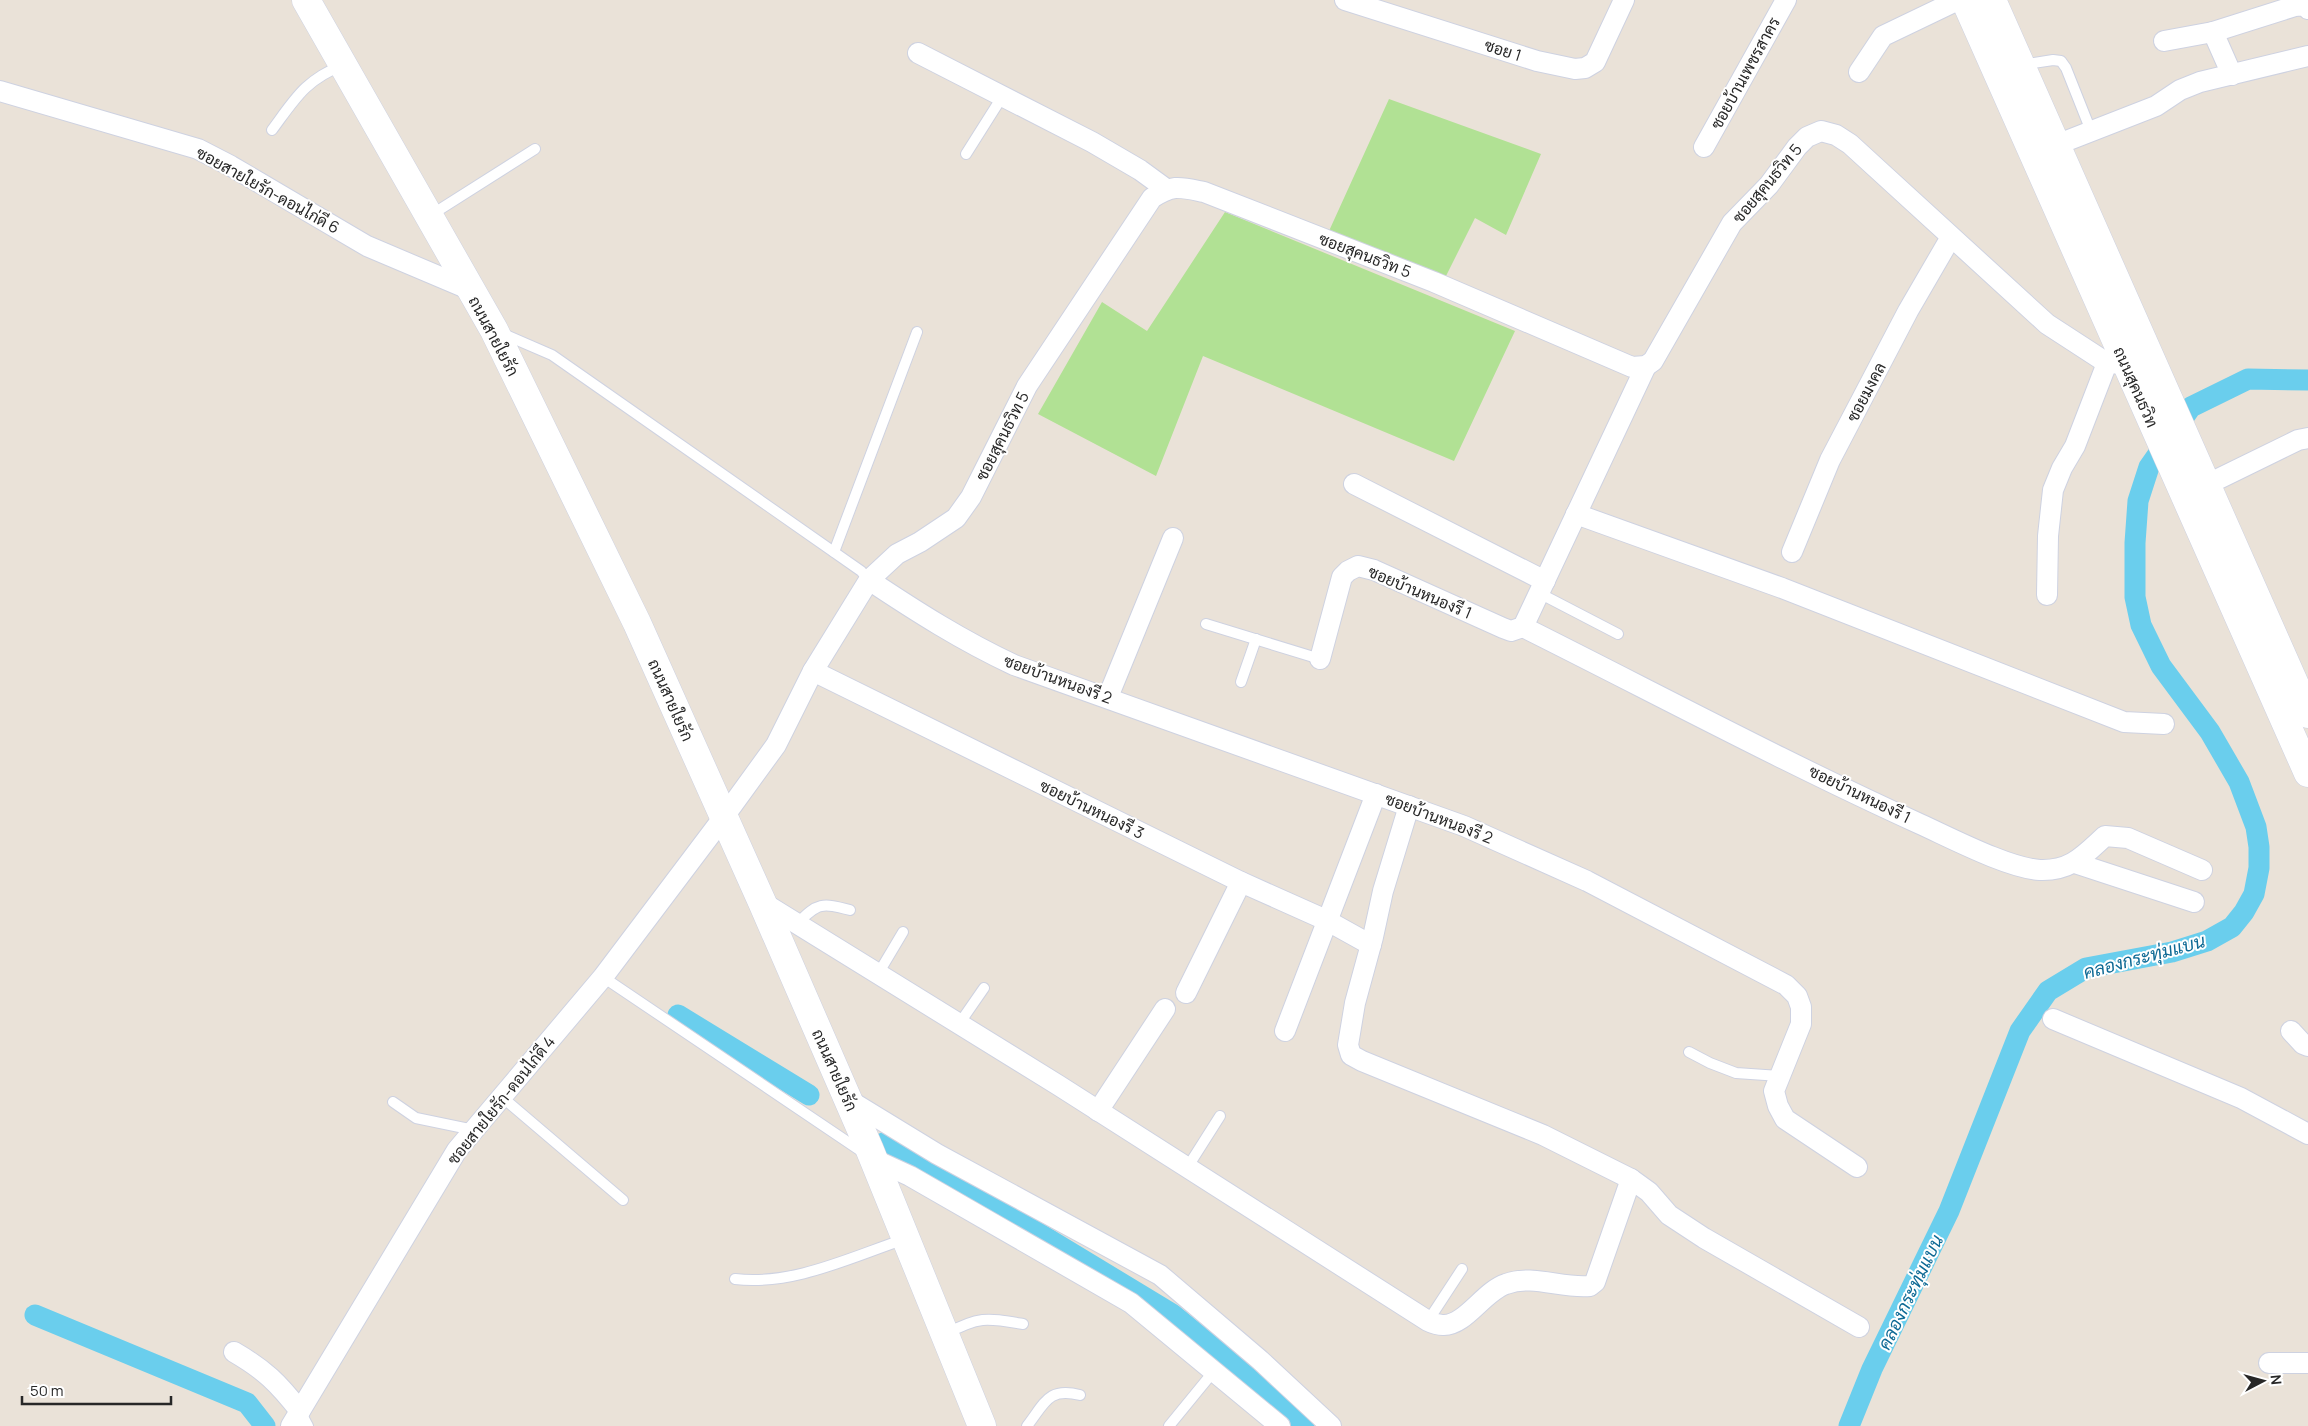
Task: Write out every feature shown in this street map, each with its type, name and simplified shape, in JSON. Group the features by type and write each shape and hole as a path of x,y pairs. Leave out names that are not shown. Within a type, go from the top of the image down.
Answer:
{"street":[{"name":"ถนนสายใยรัก","path":"306,0 494,330 637,623 762,902 873,1160 982,1426"},
{"name":"ซอย 1","path":"1345,0 1536,60 1575,69 1585,68 1595,62 1624,0"},
{"name":"ซอยบ้านเพชรสาคร","path":"1704,147 1786,0"},
{"name":"ถนนสุคนธวิท","path":"1979,2 2020,65 2056,145 2308,773"},
{"name":"ถนนสุคนธวิท","path":"1979,2 2116,364 2164,418"},
{"path":"1859,72 1883,36 1979,2"},
{"path":"2164,41 2213,32 2295,6 2305,5 2308,9"},
{"path":"2213,32 2232,75"},
{"path":"918,53 1115,155 1166,189"},
{"path":"2056,145 2156,106 2180,90 2200,82 2308,56"},
{"name":"ซอยสายใยรัก-ดอนไก่ดี 6","path":"0,91 198,149 231,166 367,246 471,290"},
{"name":"ซอยสุคนธวิท 5","path":"723,818 776,745 812,672 869,580 897,554 920,542 956,518 971,496 1028,386 1047,354 1152,198 1166,189 1182,187 1204,192 1434,282 1632,367 1646,366 1653,361 1732,223 1769,185 1797,147 1807,137 1821,131 1836,135 1850,144 2047,324 2116,364"},
{"name":"ซอยมงคล","path":"1792,552 1830,460 1908,311 1951,238"},
{"path":"2047,595 2048,536 2053,490 2062,468 2116,364"},
{"path":"1523,627 1646,366"},
{"path":"2206,485 2306,443"},
{"name":"ถนนสุคนธวิท","path":"2178,452 2206,485 2305,702"},
{"path":"1354,484 1542,587"},
{"path":"1576,514 1782,588 2124,722 2164,724"},
{"path":"1108,697 1173,538"},
{"name":"ซอยบ้านหนองรี 1","path":"1320,659 1342,577 1348,571 1358,566 1374,570 1503,628 1512,631 1523,627 1884,807 1984,852 2039,870 2060,869 2075,863 2105,836 2128,838 2202,870"},
{"name":"ซอยบ้านหนองรี 2","path":"869,580 938,626 972,646 1014,665 1108,697 1464,826 1587,881 1786,985 1797,996 1802,1006 1801,1024 1774,1091 1778,1106 1785,1119 1857,1167"},
{"name":"ซอยบ้านหนองรี 3","path":"812,672 1241,882 1326,920 1361,942 1371,945"},
{"path":"1285,1031 1326,920 1376,794"},
{"path":"1409,806 1383,891 1349,1035 1348,1044 1351,1055 1362,1062 1543,1135 1631,1179 1649,1192 1669,1215 1704,1238 1859,1327"},
{"name":"ซอยสายใยรัก-ดอนไก่ดี 4","path":"300,1421 457,1150 603,977 723,818"},
{"path":"2075,863 2194,902"},
{"path":"1186,993 1241,882"},
{"path":"762,902 1098,1111 1428,1321 1443,1326 1463,1318 1494,1290 1506,1283 1524,1280 1590,1286 1595,1282 1631,1179"},
{"path":"1098,1111 1165,1009"},
{"path":"2053,1019 2241,1098 2308,1134"},
{"path":"2291,1030 2303,1044 2308,1046"},
{"path":"846,1099 937,1154 1160,1275 1260,1360 1331,1426"},
{"path":"873,1160 910,1176 1131,1303 1280,1426"},
{"path":"234,1352 256,1365 278,1383 300,1421"},
{"path":"2269,1363 2308,1363"}],"lane":[{"path":"2020,65 2053,60 2061,62 2066,68 2092,131"},
{"path":"272,130 304,88 324,73 343,65"},
{"path":"966,154 1002,97"},
{"path":"429,216 536,149"},
{"path":"494,330 552,355 861,571 869,580"},
{"path":"834,552 917,332"},
{"path":"1542,587 1618,634"},
{"path":"1206,624 1320,659"},
{"path":"1241,682 1256,639"},
{"path":"797,924 815,906 829,904 850,910"},
{"path":"878,974 903,932"},
{"path":"603,977 873,1160"},
{"path":"959,1024 984,988"},
{"path":"1689,1052 1736,1073 1780,1076"},
{"path":"502,1098 623,1200"},
{"path":"393,1102 416,1118 474,1130"},
{"path":"1187,1168 1220,1116"},
{"path":"735,1280 769,1281 803,1273 906,1238"},
{"path":"1428,1321 1462,1269"},
{"path":"945,1334 978,1319 989,1318 1024,1324"},
{"path":"1168,1426 1214,1371"},
{"path":"1026,1426 1049,1398 1058,1392 1080,1395"}],"green space":[{"path":"1389,99 1541,154 1506,235 1475,218 1446,276 1329,231"},
{"path":"1225,212 1515,331 1454,461 1203,356 1156,476 1038,414 1102,302 1147,331"}],"waterway":[{"name":"คลองกระทุ่มแบน","path":"1849,1426 1872,1369 1949,1211 2020,1031 2048,991 2086,968 2172,952 2207,941 2232,927 2244,912 2254,894 2259,868 2259,847 2256,827 2239,782 2210,732 2161,666 2141,625 2135,597 2135,543 2138,501 2149,467 2191,407 2248,379 2308,380"},
{"path":"678,1015 809,1095"},
{"path":"883,1143 974,1194 1172,1314 1264,1388 1304,1426"},
{"path":"35,1315 247,1403 265,1426"}]}
